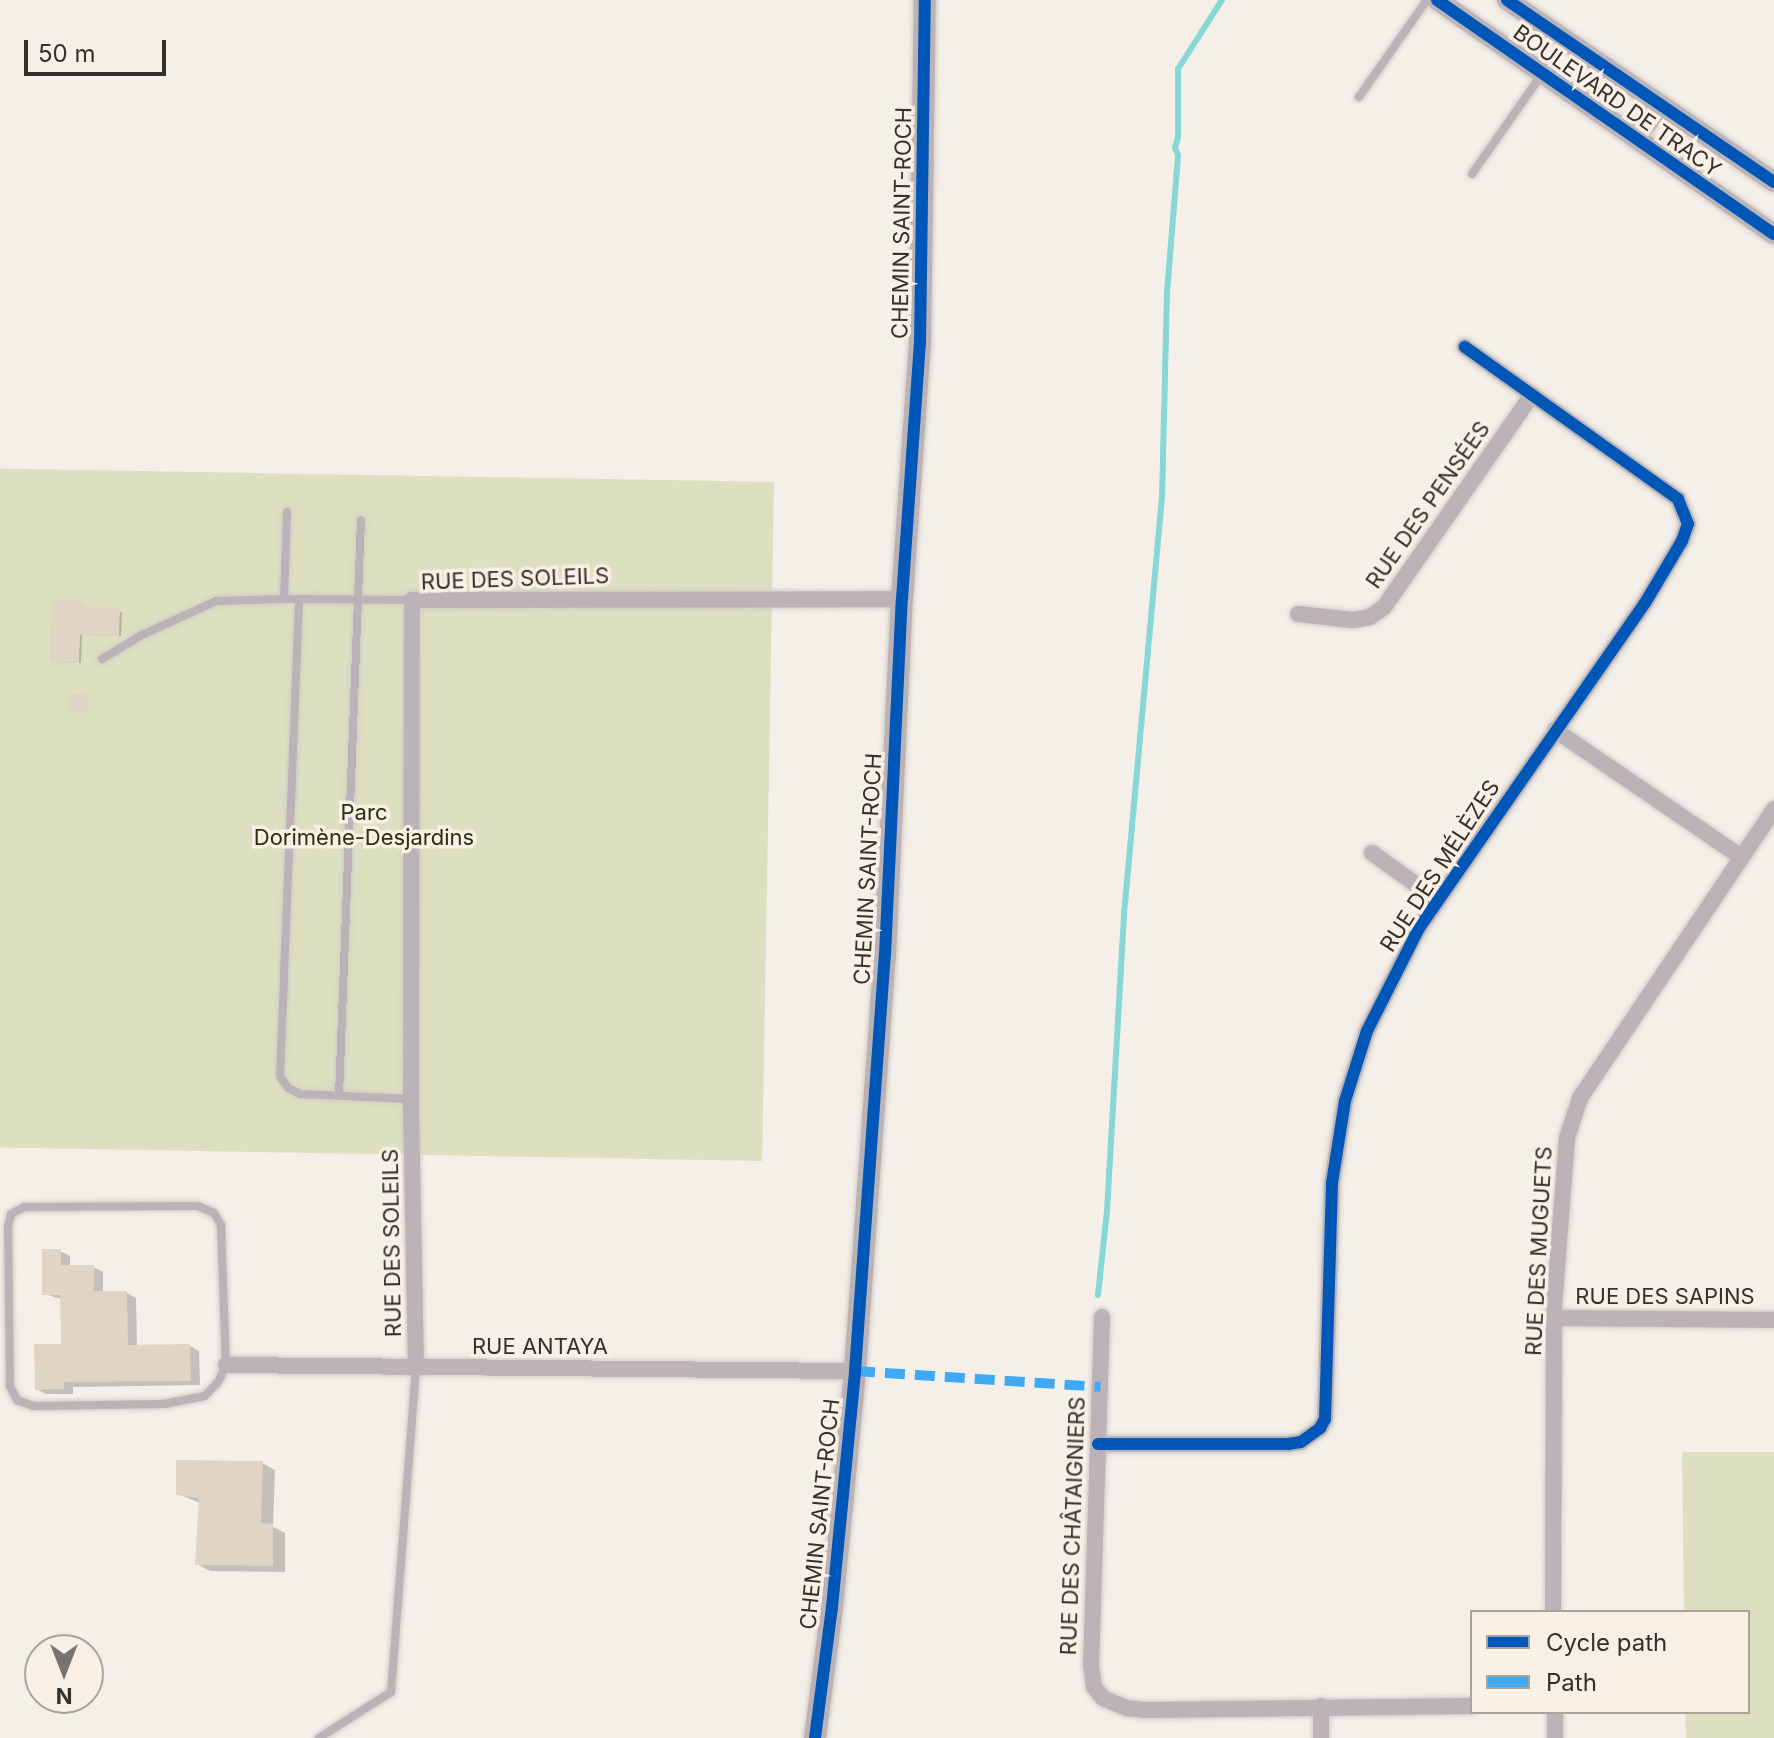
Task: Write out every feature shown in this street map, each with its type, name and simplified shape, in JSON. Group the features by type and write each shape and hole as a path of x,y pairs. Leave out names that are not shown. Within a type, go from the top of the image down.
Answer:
{"main road":[{"name":"CHEMIN SAINT-ROCH","path":"815,1738 855,1371 885,955 902,599 920,344 925,0"}],"street":[{"name":"BOULEVARD DE TRACY","path":"1437,0 1774,234"},
{"name":"BOULEVARD DE TRACY","path":"1507,0 1774,182"},
{"path":"1635,138 1661,105"},
{"name":"RUE DES MÉLÈZES","path":"1098,1444 1288,1444 1301,1442 1320,1428 1325,1419 1329,1227 1342,1115 1379,1003 1410,942 1645,603 1679,549 1688,524 1678,499 1465,347"},
{"name":"RUE DES PENSÉES","path":"1298,614 1353,620 1370,617 1384,607 1532,395"},
{"name":"RUE DES SOLEILS","path":"416,1368 411,1099 412,600 902,599"},
{"path":"1555,730 1741,857"},
{"name":"RUE DES MUGUETS","path":"1553,1610 1555,1318 1567,1138 1580,1098 1774,809"},
{"path":"1372,853 1438,900"},
{"name":"RUE DES CHÂTAIGNIERS","path":"1102,1317 1091,1665 1094,1687 1103,1698 1126,1708 1146,1710 1470,1706"},
{"name":"RUE DES SAPINS","path":"1555,1318 1774,1320"},
{"name":"RUE ANTAYA","path":"226,1365 855,1371"},
{"path":"1321,1706 1321,1738"},
{"path":"1555,1714 1555,1738"}],"lane":[{"path":"1359,97 1427,0"},
{"path":"1472,174 1542,73"},
{"path":"284,599 287,512"},
{"path":"339,1095 361,520"},
{"path":"299,599 280,1076 288,1088 300,1094 411,1099"},
{"path":"102,659 140,636 216,601 412,600"},
{"path":"198,1206 214,1213 221,1225 226,1365 218,1382 205,1396 188,1402 34,1406 17,1400 10,1386 8,1227 11,1214 24,1207 198,1206"},
{"path":"319,1738 391,1692 416,1368"}],"green space":[{"name":"Parc Dorimène-Desjardins","path":"0,468 774,482 762,1161 0,1148"},
{"path":"1682,1452 1774,1452 1774,1738 1686,1738 1685,1714 1750,1714 1750,1610 1684,1610"}],"building":[{"path":"52,600 82,601 82,607 120,608 119,636 80,635 79,663 50,662"},
{"path":"68,694 89,695 88,712 67,711"},
{"path":"42,1249 61,1249 61,1265 94,1265 94,1291 127,1291 128,1345 190,1344 191,1381 64,1382 64,1389 35,1390 34,1344 61,1344 60,1295 42,1295"},
{"path":"176,1460 263,1461 261,1523 273,1524 273,1566 195,1565 199,1498 176,1495"}],"waterway":[{"path":"1098,1295 1107,1211 1124,914 1162,498 1167,293 1178,155 1175,148 1178,137 1178,69 1222,0"}],"marked path":[{"path":"855,1371 1100,1387"}],"cycle path":[{"path":"815,1738 832,1607 855,1371 885,955 902,599 920,344 925,0"},
{"path":"1437,0 1774,234"},
{"path":"1507,0 1774,182"},
{"path":"1098,1444 1288,1444 1301,1442 1320,1428 1325,1419 1332,1183 1345,1101 1367,1031 1419,928 1645,603 1682,541 1688,524 1678,499 1465,347"}]}
